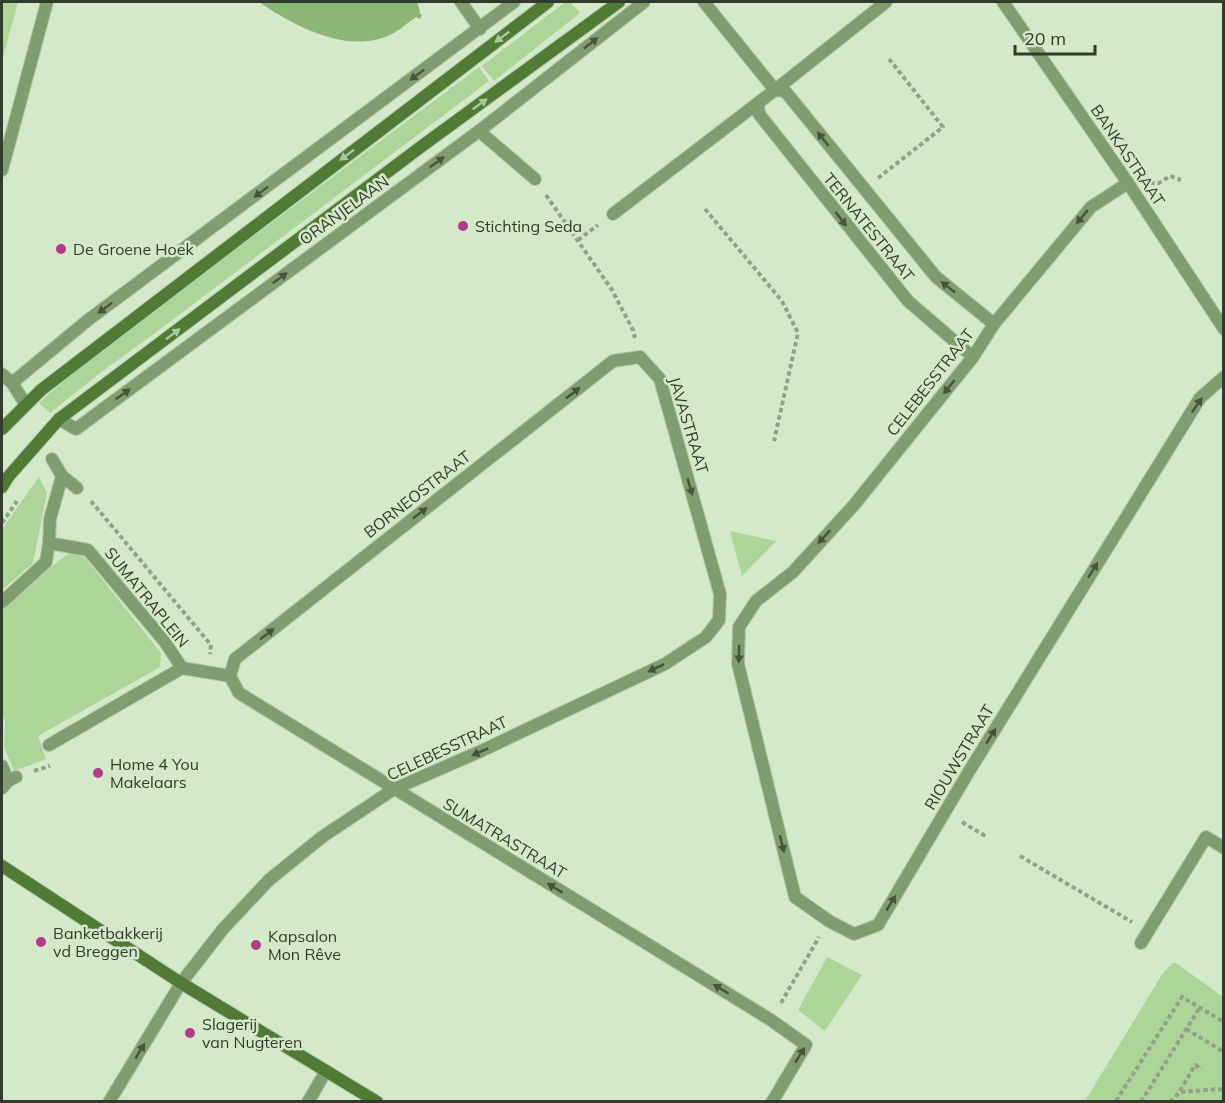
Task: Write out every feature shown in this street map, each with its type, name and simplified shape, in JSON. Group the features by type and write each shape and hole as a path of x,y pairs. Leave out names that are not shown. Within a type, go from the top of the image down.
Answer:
{"main road":[{"path":"2,429 40,390 549,2"},
{"name":"ORANJELAAN","path":"2,488 8,477 59,419 422,146 619,2"},
{"path":"2,866 181,983 377,1101"}],"street":[{"path":"2,170 47,2"},
{"path":"461,2 480,28"},
{"path":"12,383 88,320 514,2"},
{"name":"ORANJELAAN","path":"59,419 76,429 479,131 644,2"},
{"name":"TERNATESTRAAT","path":"704,2 775,90 785,91 936,278 994,324"},
{"path":"613,214 886,2"},
{"name":"BANKASTRAAT","path":"1003,2 1128,183 1224,329"},
{"name":"TERNATESTRAAT","path":"758,103 759,114 908,301 973,357"},
{"path":"479,131 535,179"},
{"name":"CELEBESSTRAAT","path":"829,921 795,897 738,664 739,627 756,601 793,572 854,505 973,357 994,324 1091,207 1128,183"},
{"name":"JAVASTRAAT","path":"640,357 660,379 720,594 718,620 706,637"},
{"name":"BORNEOSTRAAT","path":"230,676 234,659 604,368 613,361 640,357"},
{"path":"2,374 12,383 26,405"},
{"name":"RIOUWSTRAAT","path":"829,921 854,934 878,926 1200,398 1224,377"},
{"path":"52,459 62,476 77,488"},
{"path":"2,602 46,562 50,519 62,476"},
{"name":"SUMATRAPLEIN","path":"49,543 88,550 165,642 182,668"},
{"name":"CELEBESSTRAAT","path":"109,1101 181,983 223,929 270,880 322,837 394,789 481,751 665,664 706,637"},
{"name":"SUMATRAPLEIN","path":"49,745 182,668 230,676"},
{"name":"SUMATRASTRAAT","path":"230,676 239,693 771,1020"},
{"path":"2,766 9,782"},
{"path":"1142,943 1206,837 1224,848"},
{"path":"771,1020 806,1045 771,1101"},
{"path":"308,1101 326,1071"}],"path":[{"path":"864,190 943,127 889,59"},
{"path":"1128,183 1158,183 1170,176 1180,180"},
{"path":"535,179 612,290 633,330 640,357"},
{"path":"705,208 782,301 798,333 774,441"},
{"path":"578,240 613,214"},
{"path":"77,488 88,497 211,645 208,672"},
{"path":"9,782 52,765 46,747 49,745"},
{"path":"945,813 987,837"},
{"path":"1020,856 1149,932"},
{"path":"771,1020 829,921"},
{"path":"1117,1101 1182,997 1224,1023"},
{"path":"1141,1101 1200,1007"},
{"path":"1186,1029 1224,1052"},
{"path":"1170,1101 1180,1092 1195,1065 1202,1069"},
{"path":"1180,1092 1224,1091"}],"shaded area":[{"path":"2,2 18,2 2,61"},
{"path":"259,2 417,2 419,13 422,15 420,19 416,17 385,37 369,41 353,41 336,39 302,27"},
{"path":"565,2 570,2 580,13 494,81 482,66"},
{"path":"479,67 489,81 50,413 39,403 82,365"},
{"path":"39,477 47,493 33,563 2,590 2,529"},
{"path":"730,531 776,541 742,576"},
{"path":"74,553 85,558 161,653 160,667 38,736 46,759 14,771 4,747 2,606 66,555"},
{"path":"827,957 862,975 825,1031 798,1010"},
{"path":"1173,963 1223,997 1223,1101 1085,1101 1163,973"}],"place":[{"name":"Stichting Seda","path":"463,226"},
{"name":"De Groene Hoek","path":"61,249"},
{"name":"Home 4 You Makelaars","path":"98,773"},
{"name":"Banketbakkerij vd Breggen","path":"41,942"},
{"name":"Kapsalon Mon Rêve","path":"256,945"},
{"name":"Slagerij van Nugteren","path":"190,1033"}]}
